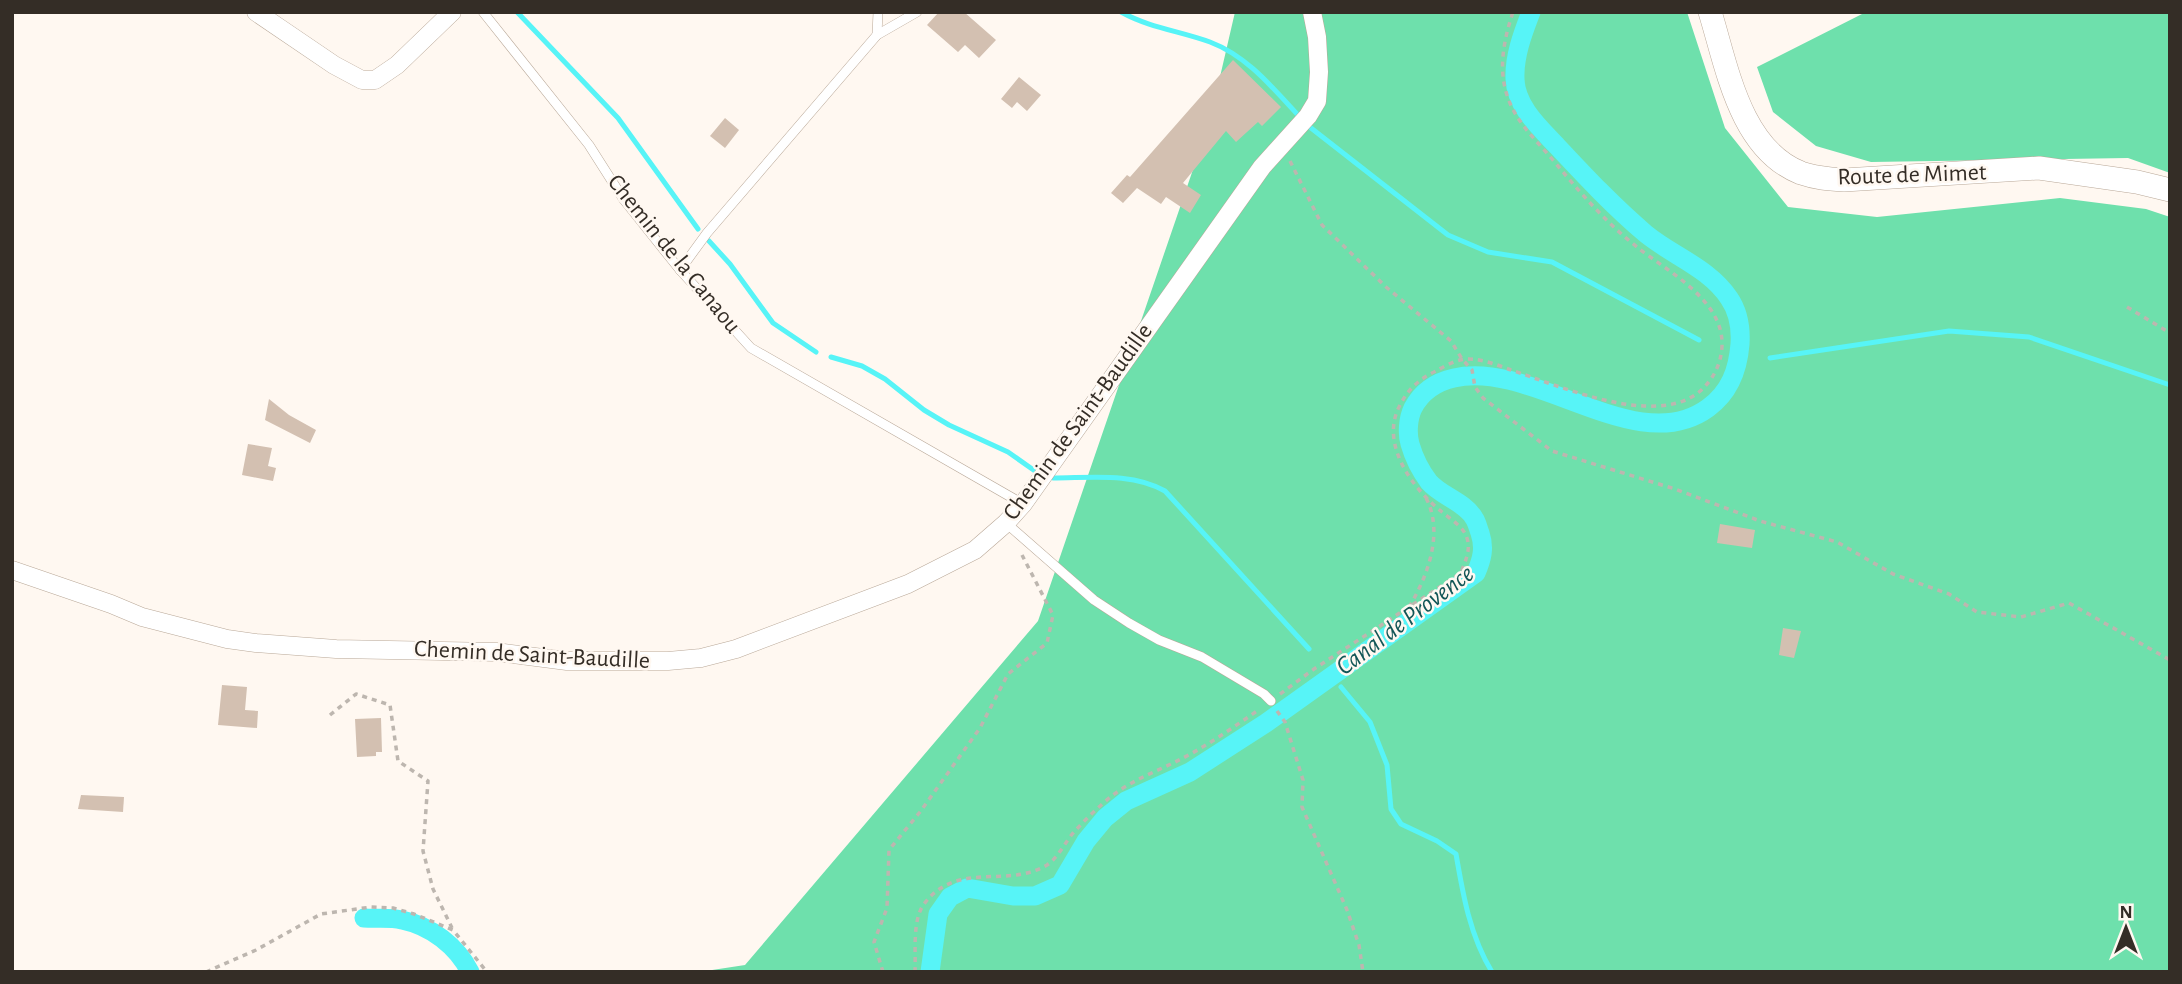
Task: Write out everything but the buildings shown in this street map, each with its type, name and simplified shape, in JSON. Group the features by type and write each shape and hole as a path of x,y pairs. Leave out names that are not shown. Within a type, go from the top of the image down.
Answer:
{"street":[{"path":"256,12 334,65 362,80 375,80 397,65 452,12"},
{"name":"Chemin de Saint-Baudille","path":"12,570 142,617 256,643 336,649 458,650 567,661 668,661 701,658 779,635 908,584 975,550 1023,504 1262,167 1308,116 1317,101 1319,72 1312,12"},
{"name":"Route de Mimet","path":"1710,12 1737,96 1754,133 1767,149 1799,172 1818,178 1844,180 2039,168 2137,182 2170,190"}],"lane":[{"name":"Chemin de la Canaou","path":"483,12 589,145 624,200 680,270 751,348 1023,504"},
{"path":"877,35 878,12"},
{"path":"680,270 707,233 877,35 917,12"},
{"path":"1006,523 1094,600 1159,640 1202,657 1264,694 1273,704"}],"path":[{"path":"915,972 919,915 923,905 937,892 972,876 1007,877 1049,864 1074,832 1112,796 1273,704 1314,669 1461,573 1469,553 1467,535 1423,491 1400,461 1395,446 1397,410 1407,391 1423,377 1461,359 1490,363 1604,399 1643,406 1670,406 1692,397 1707,385 1718,368 1722,348 1721,328 1713,311 1680,277 1637,247 1612,225 1568,180 1513,113 1502,69 1503,50 1514,12"},
{"path":"1283,145 1322,225 1386,286 1451,341 1461,359 1472,369 1475,387 1483,398 1552,451 1675,489 1760,521 1837,542 1893,574 1949,594 1977,612 2021,617 2069,603 2170,660"},
{"path":"2127,307 2170,333"},
{"path":"1408,608 1422,582 1433,545 1434,522 1423,491"},
{"path":"883,972 874,942 887,908 890,850 980,728 1008,674 1047,643 1053,615 1006,523"},
{"path":"330,715 356,694 390,705 398,761 428,781 423,851 433,889 453,930 487,972"},
{"path":"1273,704 1285,722 1303,780 1302,807 1347,909 1359,945 1363,972"},
{"path":"206,972 256,950 307,920 334,911 371,907 393,908 453,930"}],"green space":[{"path":"1235,12 1687,12 1725,128 1788,207 1877,217 2060,198 2146,209 2170,217 2170,972 699,972 745,965 1038,621 1210,120"},
{"path":"1866,12 2170,12 2170,173 2128,158 1871,162 1816,146 1773,112 1757,67"}],"waterway":[{"path":"517,12 618,118 698,229"},
{"path":"1121,12 1143,22 1210,42 1236,55 1258,73 1298,115"},
{"name":"Canal de Provence","path":"930,972 938,914 950,897 967,888 1013,896 1035,896 1060,885 1086,841 1105,818 1126,801 1190,772 1266,723 1476,573 1483,549 1475,520 1470,512 1429,482 1418,464 1408,436 1411,412 1430,388 1454,378 1485,376 1517,382 1618,417 1650,423 1680,421 1708,408 1727,388 1737,363 1740,338 1737,314 1729,298 1711,278 1656,242 1622,213 1542,130 1519,98 1515,79 1516,62 1531,12"},
{"path":"1311,128 1448,235 1488,252 1552,262 1699,340"},
{"path":"709,241 730,264 773,323 816,352"},
{"path":"1770,358 1949,331 2029,337 2170,385"},
{"path":"831,357 862,366 885,379 924,410 949,425 1008,452 1035,471"},
{"path":"1053,478 1125,479 1139,481 1165,491 1309,649"},
{"path":"1341,687 1370,722 1387,765 1391,809 1401,824 1437,841 1456,854 1473,930 1492,972"},
{"name":"Canal de Provence","path":"364,918 397,919 433,932 458,954 470,972"}]}
